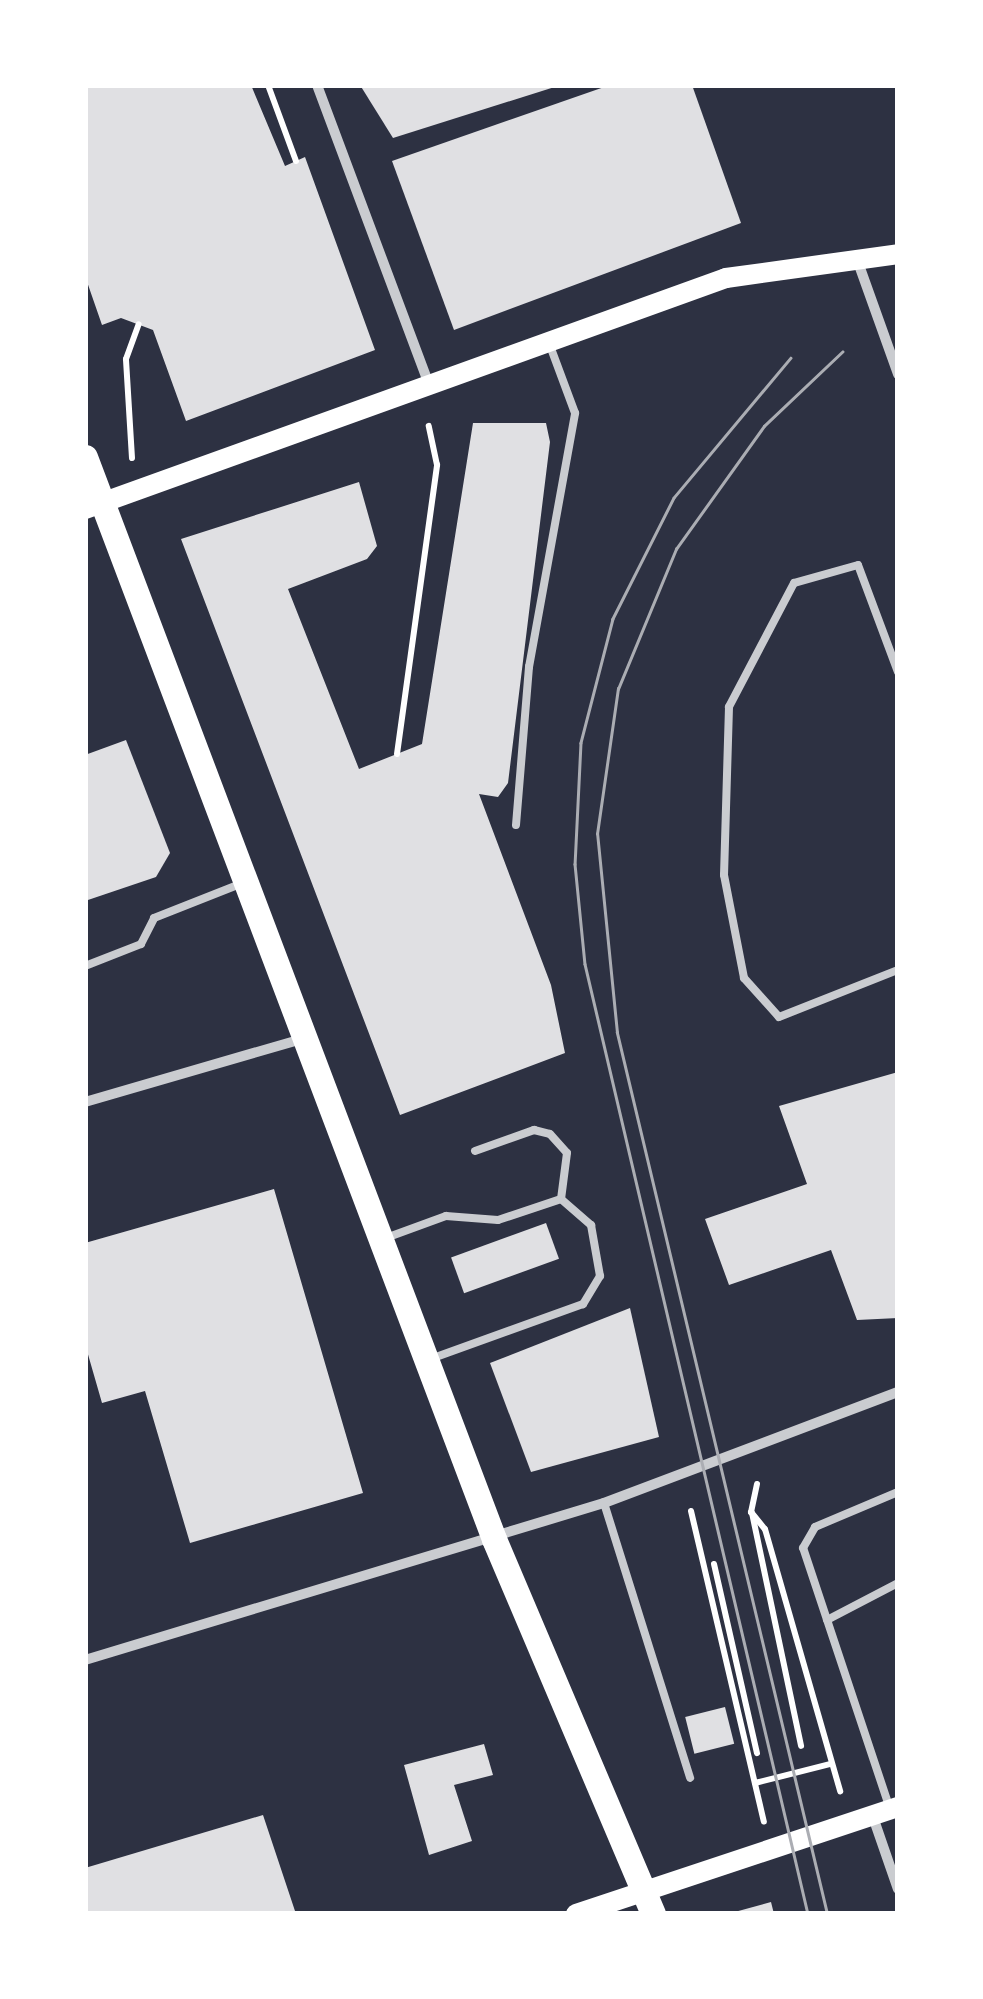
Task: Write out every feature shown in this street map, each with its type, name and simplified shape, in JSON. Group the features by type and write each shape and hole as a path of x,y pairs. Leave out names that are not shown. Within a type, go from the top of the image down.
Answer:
{"main road":[{"path":"94,506 726,278 859,265 898,254"},
{"path":"85,457 94,506 246,882 494,1539 649,1904"},
{"path":"576,1914 649,1904 759,1857 887,1812"}],"street":[{"path":"317,85 430,387"},
{"path":"859,265 898,374"},
{"path":"85,1102 303,1039"},
{"path":"85,1660 604,1503 753,1450 898,1392"},
{"path":"887,1812 898,1889"}],"lane":[{"path":"516,825 529,667 575,414 549,343"},
{"path":"898,672 858,565 794,583 729,707 724,875 744,978 779,1017 898,970"},
{"path":"85,966 142,944 154,918 246,882"},
{"path":"475,1150 526,1132 550,1134 566,1154 561,1199"},
{"path":"380,1240 446,1216 498,1220 561,1199"},
{"path":"426,1360 588,1299 601,1264 591,1225 561,1199"},
{"path":"887,1812 827,1620 806,1538 898,1492"},
{"path":"604,1503 690,1778"},
{"path":"827,1620 898,1582"}],"path":[{"path":"268,85 296,161"},
{"path":"132,458 126,359 139,324"},
{"path":"397,754 438,465 429,426"},
{"path":"757,1484 751,1512 801,1746"},
{"path":"691,1511 757,1753"},
{"path":"751,1512 765,1528 840,1791"},
{"path":"714,1564 764,1822"},
{"path":"755,1783 830,1764"}],"building":[{"path":"85,85 251,85 285,166 305,157 375,350 186,421 153,330 121,318 102,325 85,276"},
{"path":"360,85 561,85 393,138"},
{"path":"610,85 692,85 741,223 454,330 392,161"},
{"path":"473,423 546,423 550,442 508,783 498,797 479,794 551,985 565,1053 400,1115 181,539 359,482 377,546 367,559 288,589 359,769 422,744"},
{"path":"126,740 170,853 156,877 85,901 85,755"},
{"path":"898,1072 898,1318 857,1320 831,1250 729,1285 705,1219 807,1184 779,1106"},
{"path":"274,1189 363,1493 190,1543 145,1391 102,1403 85,1344 85,1243"},
{"path":"546,1223 559,1259 464,1293 451,1258"},
{"path":"630,1308 659,1437 531,1472 490,1363"},
{"path":"725,1707 734,1744 694,1754 685,1717"},
{"path":"484,1744 493,1775 454,1785 472,1841 429,1855 404,1765"},
{"path":"263,1815 296,1914 85,1914 85,1868"},
{"path":"771,1902 774,1914 731,1914 731,1913"}],"tram line":[{"path":"827,1914 617,1033 597,834 618,689 676,549 764,426 842,352"},
{"path":"791,358 674,498 613,619 581,743 575,864 585,964 808,1914"}]}
